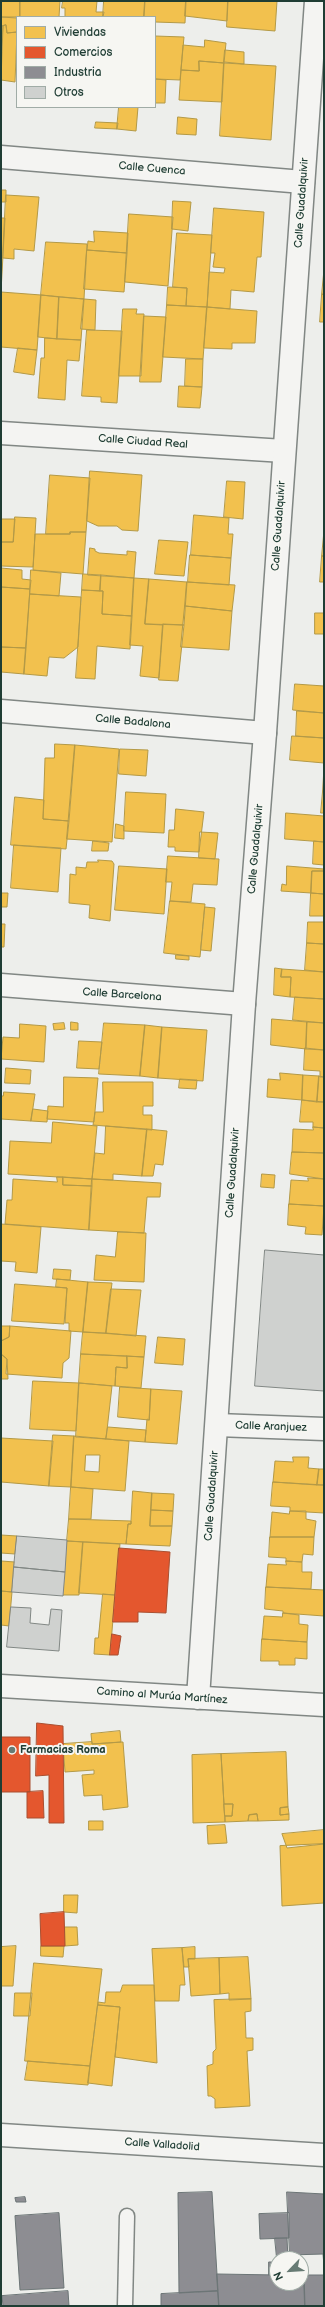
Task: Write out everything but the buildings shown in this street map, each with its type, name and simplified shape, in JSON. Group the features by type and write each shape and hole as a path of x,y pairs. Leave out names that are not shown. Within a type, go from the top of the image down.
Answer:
{"street":[{"name":"Calle Guadalquivir","path":"198,1698 244,1004 265,733 316,1"},
{"name":"Calle Cuenca","path":"1,157 303,182"},
{"name":"Calle Ciudad Real","path":"1,433 284,451"},
{"name":"Calle Badalona","path":"1,711 265,733"},
{"name":"Calle Barcelona","path":"1,986 244,1004"},
{"name":"Calle Aranjuez","path":"217,1425 324,1430"},
{"name":"Camino al Murúa Martínez","path":"1,1686 324,1705"},
{"name":"Calle Valladolid","path":"1,2135 324,2155"}],"lane":[{"path":"125,2306 127,2216"}],"place":[{"name":"Farmacias Roma","path":"12,1750"}]}
